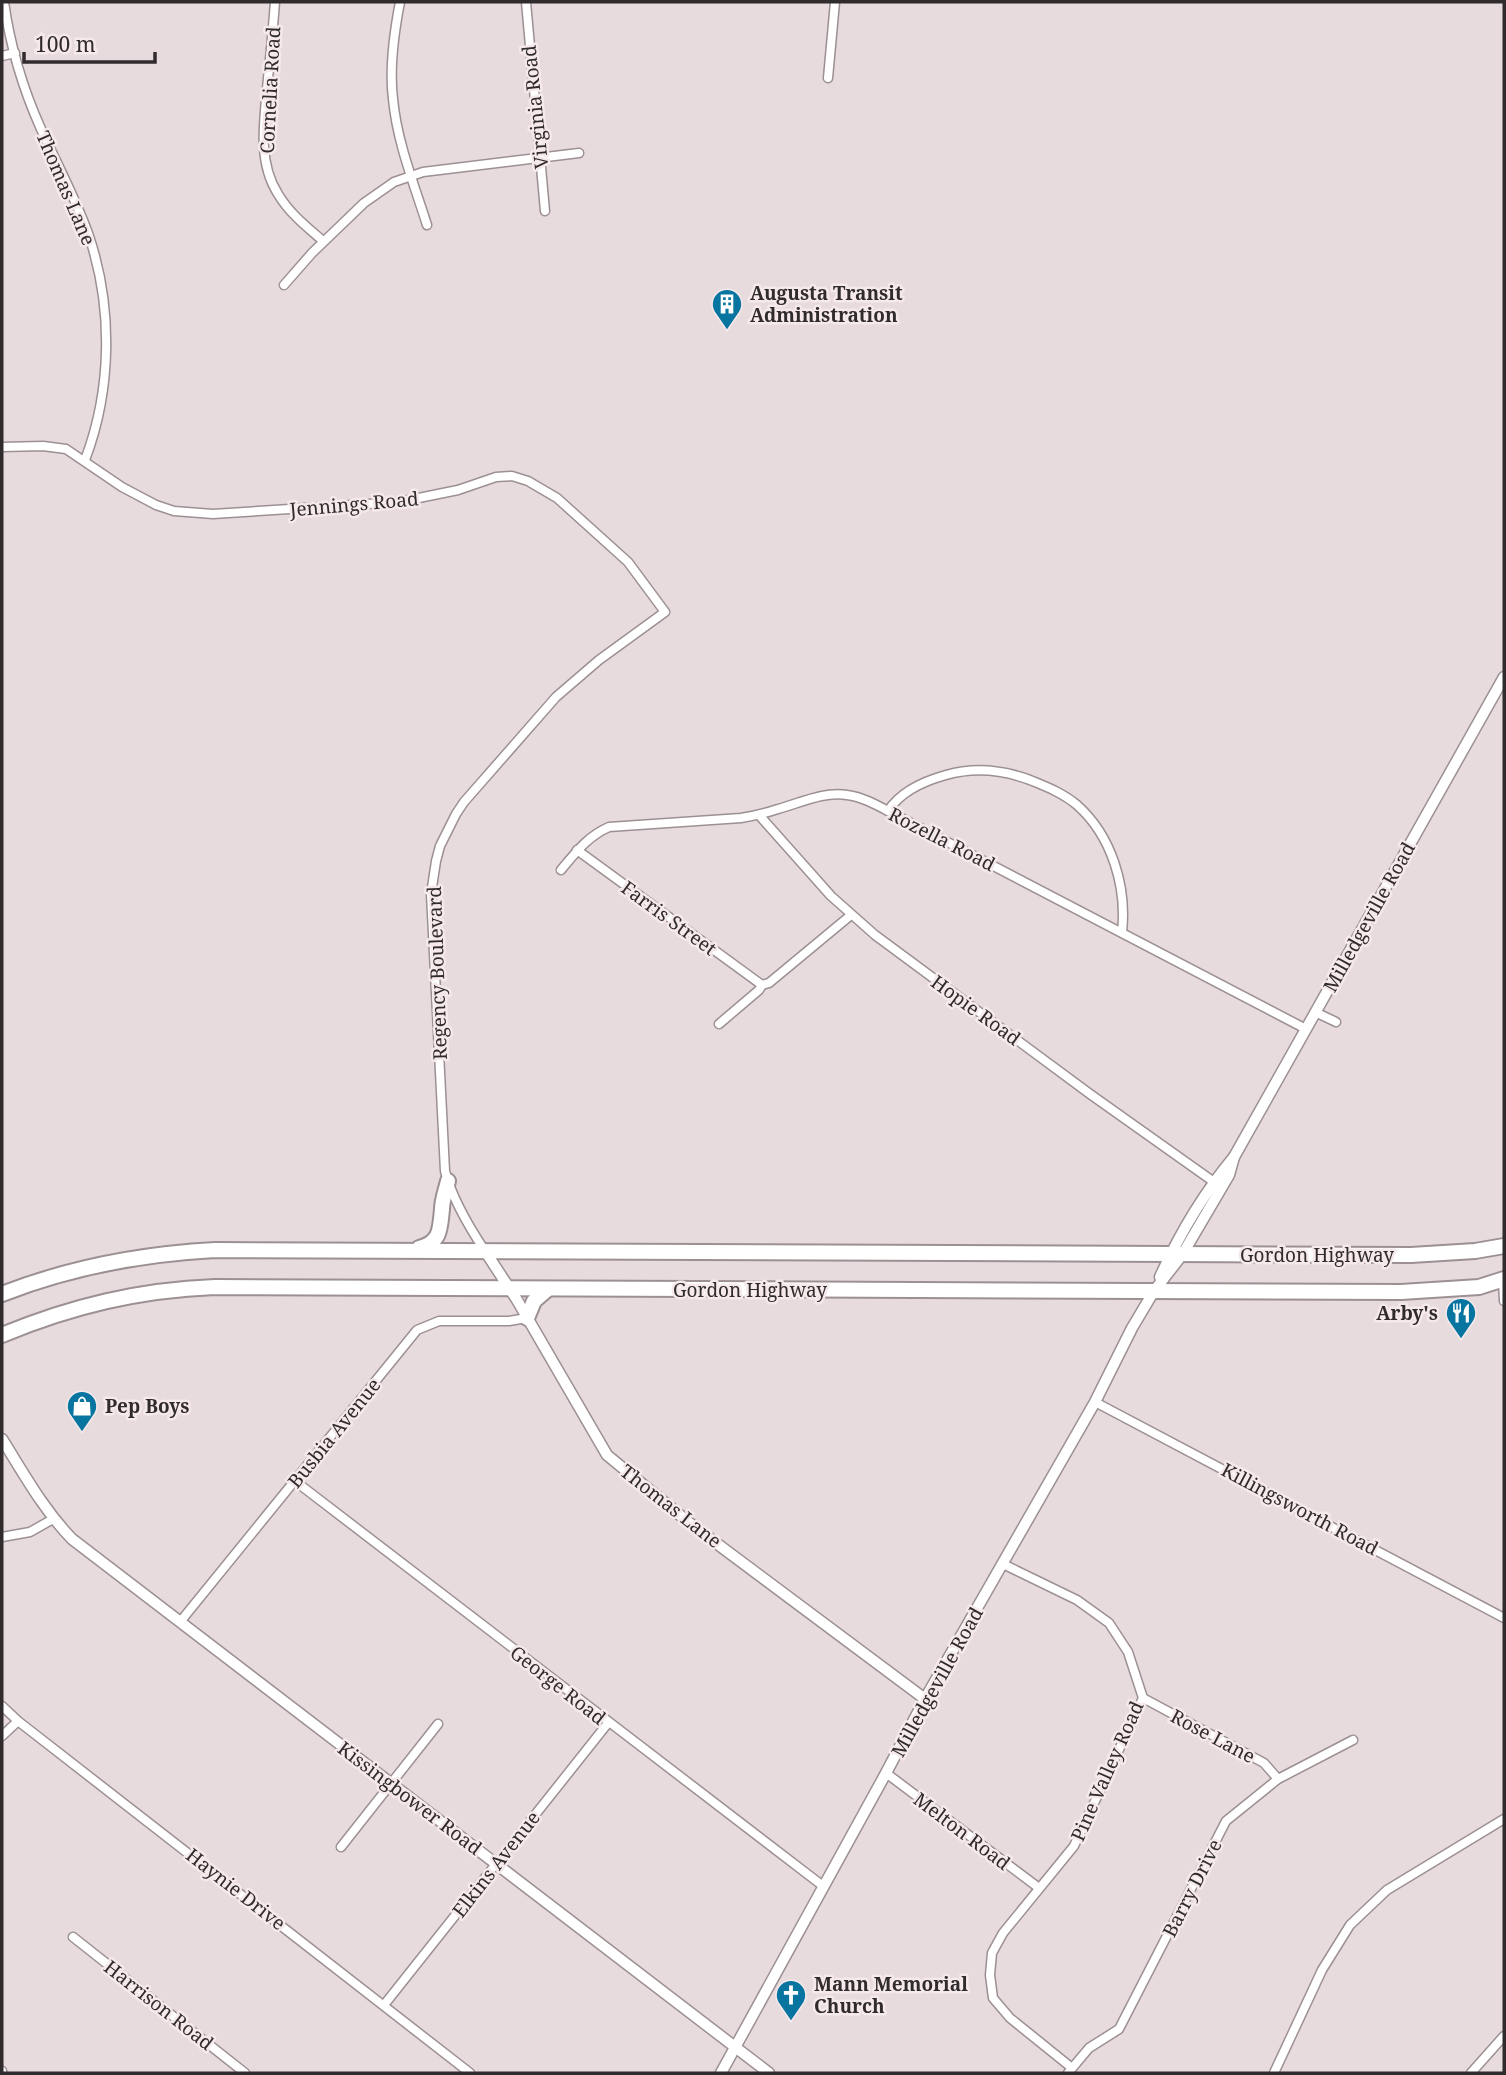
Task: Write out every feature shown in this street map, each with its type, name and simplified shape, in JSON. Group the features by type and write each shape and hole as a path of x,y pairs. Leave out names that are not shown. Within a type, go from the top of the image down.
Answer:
{"highway":[{"path":"407,1250 427,1246 438,1235 448,1181"},
{"name":"Gordon Highway","path":"2,1294 75,1270 160,1254 215,1250 1411,1255 1475,1251 1504,1246"},
{"name":"Gordon Highway","path":"2,1335 60,1312 137,1294 184,1288 1432,1291 1479,1287 1504,1280"},
{"path":"527,1318 534,1301 548,1289"}],"street":[{"name":"Thomas Lane","path":"4,2 15,54 31,106 86,228 99,272 106,326 104,380 100,410 85,460"},
{"name":"Cornelia Road","path":"275,2 264,130 265,161 277,194 323,242"},
{"path":"400,2 393,58 392,98 399,133 427,225"},
{"name":"Virginia Road","path":"526,2 545,212"},
{"path":"828,78 836,2"},
{"path":"2,56 15,54"},
{"path":"284,285 323,242 364,203 387,186 412,175 579,153"},
{"name":"Jennings Road","path":"2,447 60,447 73,452 122,487 156,505 174,511 212,514 399,502 458,490 496,477 512,476 554,495 608,543 643,580 665,612"},
{"name":"Regency Boulevard","path":"485,1251 470,1228 448,1181 444,1160 431,894 440,846 464,802 556,697 599,660 665,612"},
{"name":"Milledgeville Road","path":"1176,1255 1214,1182 1234,1157 1504,677"},
{"path":"888,811 902,795 925,782 976,770 1013,774 1057,791 1078,806 1111,855 1122,894 1122,932"},
{"name":"Rozella Road","path":"561,870 593,835 609,827 741,818 838,794 857,797 1306,1029"},
{"name":"Hopie Road","path":"759,815 850,915 1214,1182"},
{"name":"Farris Street","path":"577,850 762,985"},
{"path":"719,1024 762,985 769,983 850,915"},
{"path":"1315,1012 1336,1022"},
{"name":"Milledgeville Road","path":"721,2073 925,1699 1095,1402 1132,1328 1229,1175 1234,1157"},
{"name":"Thomas Lane","path":"485,1251 510,1288 607,1455 692,1525 925,1699"},
{"path":"1504,1280 1504,1301"},
{"name":"Busbia Avenue","path":"180,1622 417,1330 439,1321 509,1321 527,1318"},
{"name":"Killingsworth Road","path":"1095,1402 1504,1618"},
{"name":"Kissingbower Road","path":"2,1439 53,1519 72,1539 769,2073"},
{"name":"George Road","path":"295,1481 823,1886"},
{"path":"2,1536 30,1532 53,1519"},
{"name":"Pine Valley Road","path":"1003,1564 1077,1600 1109,1623 1128,1652 1143,1698 1074,1846 1003,1933 992,1953 990,1975 993,1998 1010,2018 1070,2071"},
{"name":"Rose Lane","path":"1143,1698 1264,1763 1279,1779"},
{"name":"Haynie Drive","path":"2,1706 470,2073"},
{"path":"2,1736 18,1721"},
{"name":"Elkins Avenue","path":"384,2006 608,1723"},
{"path":"341,1847 438,1724"},
{"name":"Barry Drive","path":"1070,2071 1089,2048 1119,2029 1226,1821 1279,1779 1353,1740"},
{"name":"Melton Road","path":"886,1773 1038,1888"},
{"path":"1274,2073 1322,1970 1350,1925 1387,1890 1504,1819"},
{"name":"Harrison Road","path":"72,1937 245,2073"},
{"path":"1471,2073 1504,2036"}],"place":[{"name":"Augusta Transit Administration","path":"727,331"},
{"name":"Arby's","path":"1461,1340"},
{"name":"Pep Boys","path":"82,1433"},
{"name":"Mann Memorial Church","path":"791,2022"}]}
